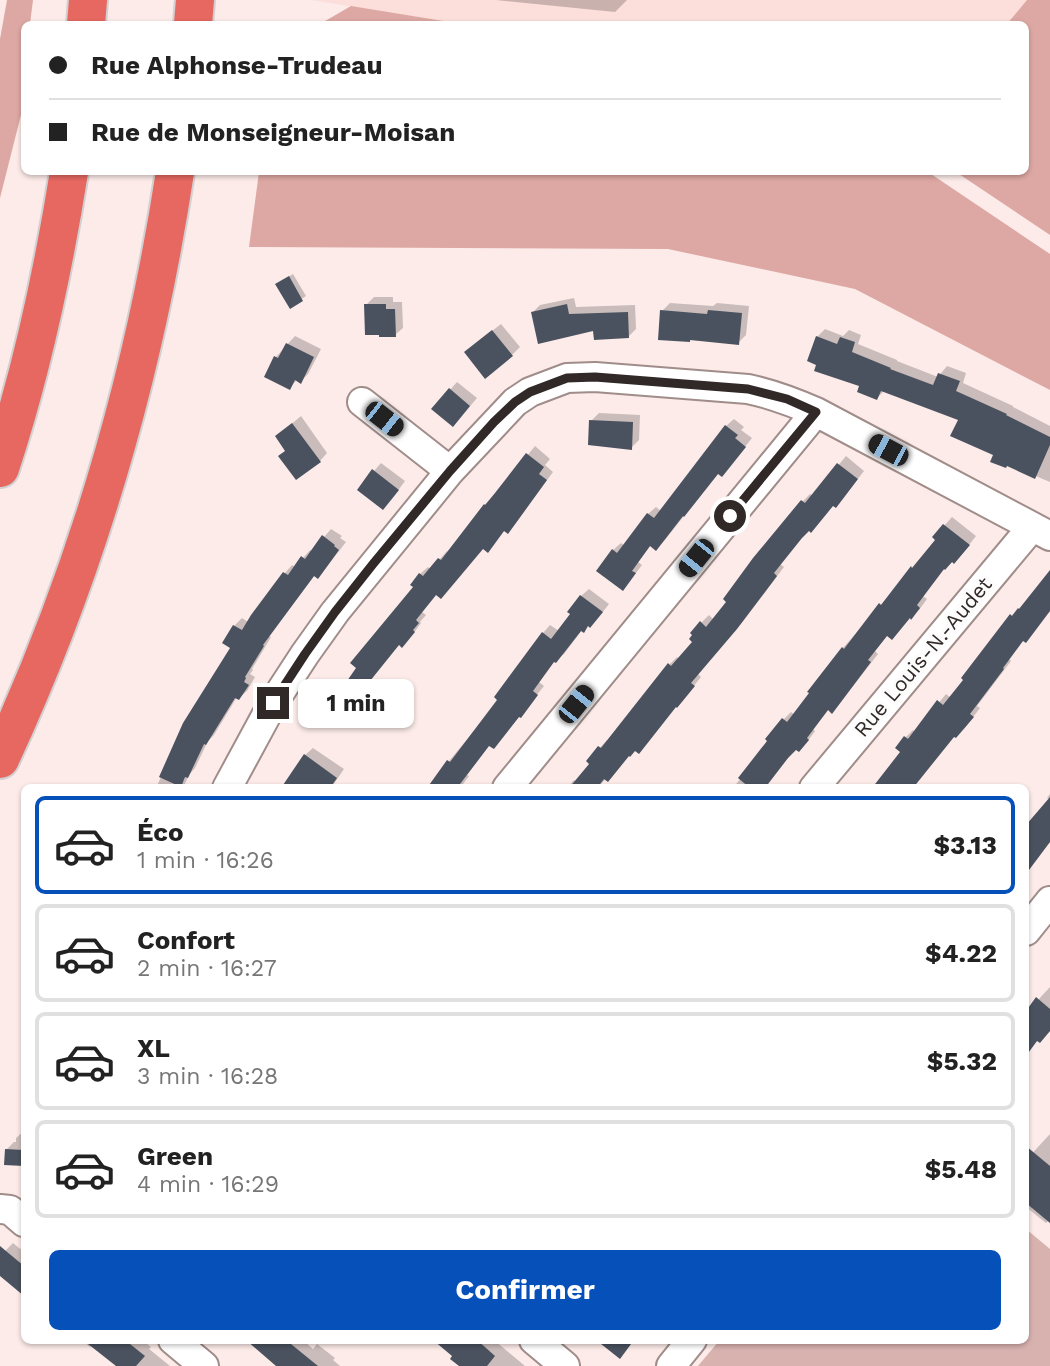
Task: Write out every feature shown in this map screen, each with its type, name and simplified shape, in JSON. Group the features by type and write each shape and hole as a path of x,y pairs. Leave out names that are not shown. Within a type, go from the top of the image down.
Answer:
{"highway":[{"path":"86,21 88,0"},
{"path":"193,21 195,0"},
{"path":"0,468 20,404 39,326 57,245 69,175"},
{"path":"0,759 34,685 63,612 106,486 142,348 162,253 175,175"}],"street":[{"path":"229,784 273,703 305,654 350,592 450,471 515,402 530,392 567,378 595,377 748,389 787,399 1041,531"},
{"path":"362,402 450,471"},
{"path":"511,784 816,412"},
{"name":"Rue Louis-N.-Audet","path":"818,784 1041,531"},
{"path":"1029,927 1050,901"},
{"path":"0,1209 10,1210 21,1219"},
{"path":"178,1344 204,1366"},
{"path":"539,1344 565,1366"},
{"path":"671,1366 689,1344"}],"shaded area":[{"path":"7,0 33,0 30,21 21,21 21,115 0,198 0,39"},
{"path":"311,0 1027,0 1010,21 443,21"},
{"path":"1027,0 1050,0 1050,235 960,175 1029,175 1029,21 1010,21"},
{"path":"351,6 444,21 325,21"},
{"path":"259,175 932,175 1050,254 1050,390 855,289 668,249 249,247"},
{"path":"1029,1232 1050,1249 1050,1366 698,1366 716,1344 1029,1344"}],"building":[{"path":"289,276 303,301 290,309 275,284"},
{"path":"364,304 386,304 386,309 395,309 396,337 365,335"},
{"path":"567,304 569,314 628,312 629,338 594,340 593,331 538,344 531,312"},
{"path":"660,310 707,314 708,310 742,313 739,345 658,340"},
{"path":"492,330 513,356 485,379 464,352"},
{"path":"816,336 837,344 840,337 855,342 852,352 933,385 938,373 960,381 956,391 1050,437 1050,445 1035,479 1007,466 1006,468 990,462 993,455 950,436 958,420 881,391 877,400 857,392 859,386 814,371 816,365 807,361"},
{"path":"286,343 314,357 301,384 295,380 290,390 264,377 274,356 278,358"},
{"path":"449,388 470,406 453,427 431,409"},
{"path":"589,420 633,422 632,450 588,445"},
{"path":"292,423 321,462 296,480 278,456 285,451 275,436"},
{"path":"725,425 738,435 735,438 746,447 722,477 718,474 656,551 650,546 632,571 636,573 623,591 596,571 612,549 617,553 647,513 654,518"},
{"path":"526,453 544,467 539,474 547,480 508,534 504,531 488,553 483,549 441,599 436,595 416,620 419,623 413,630 415,632 402,648 399,645 362,691 371,697 357,718 352,714 346,723 324,708 335,692 338,694 356,668 350,663 413,587 410,585 419,573 423,576 438,558 441,560"},
{"path":"837,463 858,479 836,508 833,506 811,533 809,531 802,538 774,573 777,576 691,683 695,686 639,754 635,751 629,756 608,782 604,779 600,784 572,784 589,764 586,761 598,746 601,748 668,663 671,666 692,642 689,639 692,635 690,633 700,621 706,627 726,602 723,599 753,558 801,500 805,503"},
{"path":"372,469 399,490 383,510 357,490"},
{"path":"943,524 970,545 954,564 952,562 944,569 917,605 920,608 911,620 910,618 892,640 887,636 832,714 828,710 799,752 796,750 788,758 768,784 745,784 738,778 767,741 765,739 782,718 787,722 842,647 844,649 879,603 881,605 935,540 932,537"},
{"path":"322,535 339,550 318,579 314,576 263,645 245,677 244,682 249,685 239,700 235,698 206,745 204,744 188,778 185,777 182,784 174,784 159,777 183,723 230,648 222,643 233,625 242,630 283,572 288,575 301,556 305,559"},
{"path":"1050,570 1050,611 1026,643 1023,641 970,714 974,717 916,784 875,784 900,752 895,748 904,736 908,739 937,700 943,705 1010,614 1012,616"},
{"path":"580,595 603,612 590,628 588,626 584,633 581,631 556,663 554,662 533,691 538,695 521,718 519,717 494,749 489,746 460,784 430,784 497,700 494,697 542,632 551,639 570,614 567,612"},
{"path":"304,754 337,778 333,784 284,784"},
{"path":"1050,797 1050,842 1029,870 1029,822"},
{"path":"1036,997 1050,1009 1050,1031 1029,1052 1029,1007"},
{"path":"1029,1148 1050,1166 1050,1223 1029,1206"},
{"path":"5,1149 21,1150 21,1166 4,1165"},
{"path":"0,1246 21,1264 21,1294 0,1276"},
{"path":"88,1344 130,1344 145,1356 136,1366 116,1366"},
{"path":"251,1344 291,1344 318,1366 276,1366"},
{"path":"438,1344 482,1344 495,1356 487,1366 459,1366 450,1359 452,1356"},
{"path":"601,1344 631,1344 620,1359"}],"route":[{"path":"273,703 335,612 450,471 515,402 548,384 567,378 595,377 748,389 787,399 816,412 730,516"}]}
